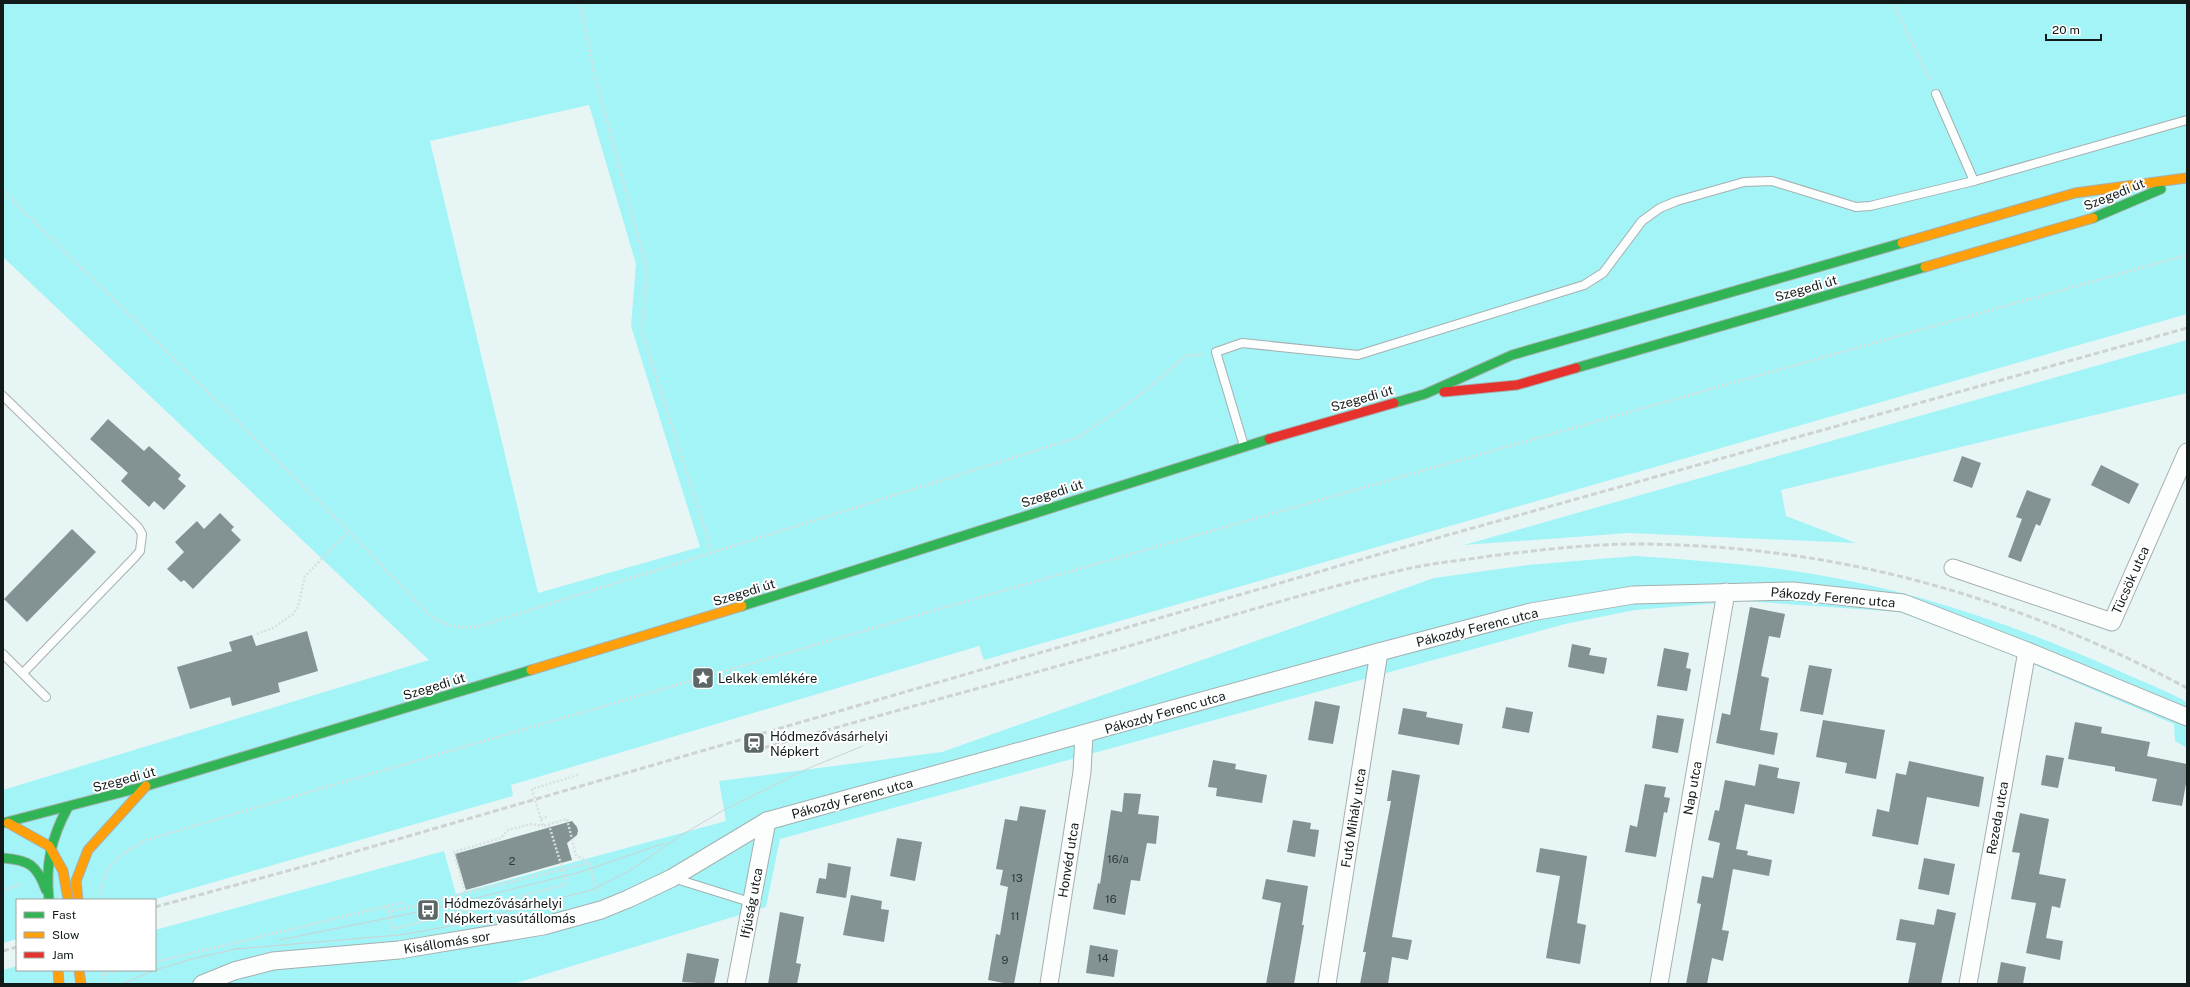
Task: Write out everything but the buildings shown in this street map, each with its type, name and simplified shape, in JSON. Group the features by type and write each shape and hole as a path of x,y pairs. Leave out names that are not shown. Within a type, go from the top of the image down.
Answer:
{"main road":[{"name":"Szegedi út","path":"1425,394 1517,385 2094,218 2186,178"},
{"name":"Szegedi út","path":"5,825 146,786 779,595 1244,446 1425,394 1512,355 2075,193 2186,178"},
{"path":"78,899 76,880 88,850 146,786"},
{"path":"49,899 46,868 49,846 56,827 68,807"},
{"path":"5,825 49,846 63,871 68,899"},
{"path":"3,858 20,859 36,867 49,899"},
{"path":"58,971 59,984"},
{"path":"79,971 81,984"}],"street":[{"name":"Tücsök utca","path":"1953,568 2112,622 2187,452"},
{"name":"Pákozdy Ferenc utca","path":"767,821 1084,735 1379,652 1532,612 1633,595 1793,591 1903,603 2027,651 2187,717"},
{"name":"Nap utca","path":"1659,984 1726,592"},
{"name":"Rezeda utca","path":"1968,984 2027,651"},
{"name":"Futó Mihály utca","path":"1327,984 1379,652"},
{"name":"Honvéd utca","path":"1049,984 1082,772 1084,735"},
{"name":"Kisállomás sor","path":"202,984 234,971 274,961 399,950 543,926 601,910 672,878 767,821"},
{"name":"Ifjúság utca","path":"736,984 750,902 767,821"}],"lane":[{"path":"1936,94 1974,181"},
{"path":"1244,446 1216,352 1242,343 1358,356 1584,285 1603,273 1642,221 1660,208 1677,201 1744,182 1772,181 1856,206 1870,206 1974,181 2187,120"},
{"path":"3,396 138,527 142,534 140,551 135,557 23,674"},
{"path":"3,654 46,696"},
{"path":"672,878 750,902"}],"path":[{"path":"580,3 594,73 647,270 642,332 712,552"},
{"path":"1893,3 1936,94"},
{"path":"3,191 349,531 429,615 445,625 458,628 476,627 1079,437 1140,395 1186,356 1216,352"},
{"path":"100,899 101,890 110,863 128,850 146,840 681,682 1434,466 2187,255"},
{"path":"257,634 273,628 293,614 298,607 305,576 349,531"},
{"path":"543,826 532,789 578,775"},
{"path":"540,819 549,816"},
{"path":"555,819 556,823"},
{"path":"465,892 454,852 501,838 508,830 531,824 543,826 567,820 576,855 589,863 601,910"},
{"path":"387,906 393,929 567,884 549,825"},
{"path":"388,912 589,863"},
{"path":"156,962 404,902"},
{"path":"103,971 104,984"},
{"path":"104,974 117,971"}],"shaded area":[{"path":"3,3 2187,3 2187,314 984,660 979,646 511,785 513,796 155,899 16,899 16,939 3,943 3,790 429,660 3,257","holes":["589,105 636,264 631,326 700,547 538,593 430,141"]},
{"path":"2187,340 2187,393 1781,490 1786,516 1856,543 1629,533 1464,545"},
{"path":"1635,556 1700,561 1807,573 1847,580 1925,599 2038,637 2159,688 2187,702 2187,748 2175,741 2174,724 2007,653 1899,612 1744,601 1635,610 1565,624 780,839 766,907 513,984 3,984 3,970 16,966 16,971 156,971 156,930 444,851 456,894 726,821 719,781 942,752 1434,578 1528,565"}],"tram line":[{"path":"236,949 399,935 455,925 591,890 629,871 680,836 722,811 809,768 863,746"},
{"path":"279,940 428,910 577,873 665,843"},
{"path":"156,970 192,959 240,948"},
{"path":"122,984 153,971"}],"railway":[{"path":"156,907 309,865 1380,554 2187,328"},
{"path":"756,750 1108,652 1338,585 1425,565 1490,556 1601,545 1638,544 1711,547 1783,554 1853,566 1922,582 1989,602 2056,627 2122,655 2187,688"},
{"path":"3,951 16,947"}],"traffic: fast":[{"path":"2093,218 2161,189"},
{"path":"1394,403 1425,394 1512,355 1902,243"},
{"path":"1576,368 1925,267"},
{"path":"742,606 1269,439"},
{"path":"3,823 146,786 531,670"},
{"path":"49,899 48,875 53,841 68,807"},
{"path":"3,858 19,860 31,865 39,875 46,890"}],"traffic: slow":[{"path":"1902,243 2075,193 2186,178"},
{"path":"1925,267 2093,218"},
{"path":"531,670 742,606"},
{"path":"78,899 76,881 88,850 146,786"},
{"path":"8,823 49,846 63,871 68,899"},
{"path":"58,971 59,984"},
{"path":"79,971 81,984"}],"traffic: jam":[{"path":"1444,392 1517,385 1576,368"},
{"path":"1269,439 1394,403"}],"place":[{"name":"Lelkek emlékére","path":"703,678"},
{"name":"Hódmezővásárhelyi Népkert","path":"754,743"},
{"name":"Hódmezővásárhelyi Népkert vasútállomás","path":"428,910"}]}
